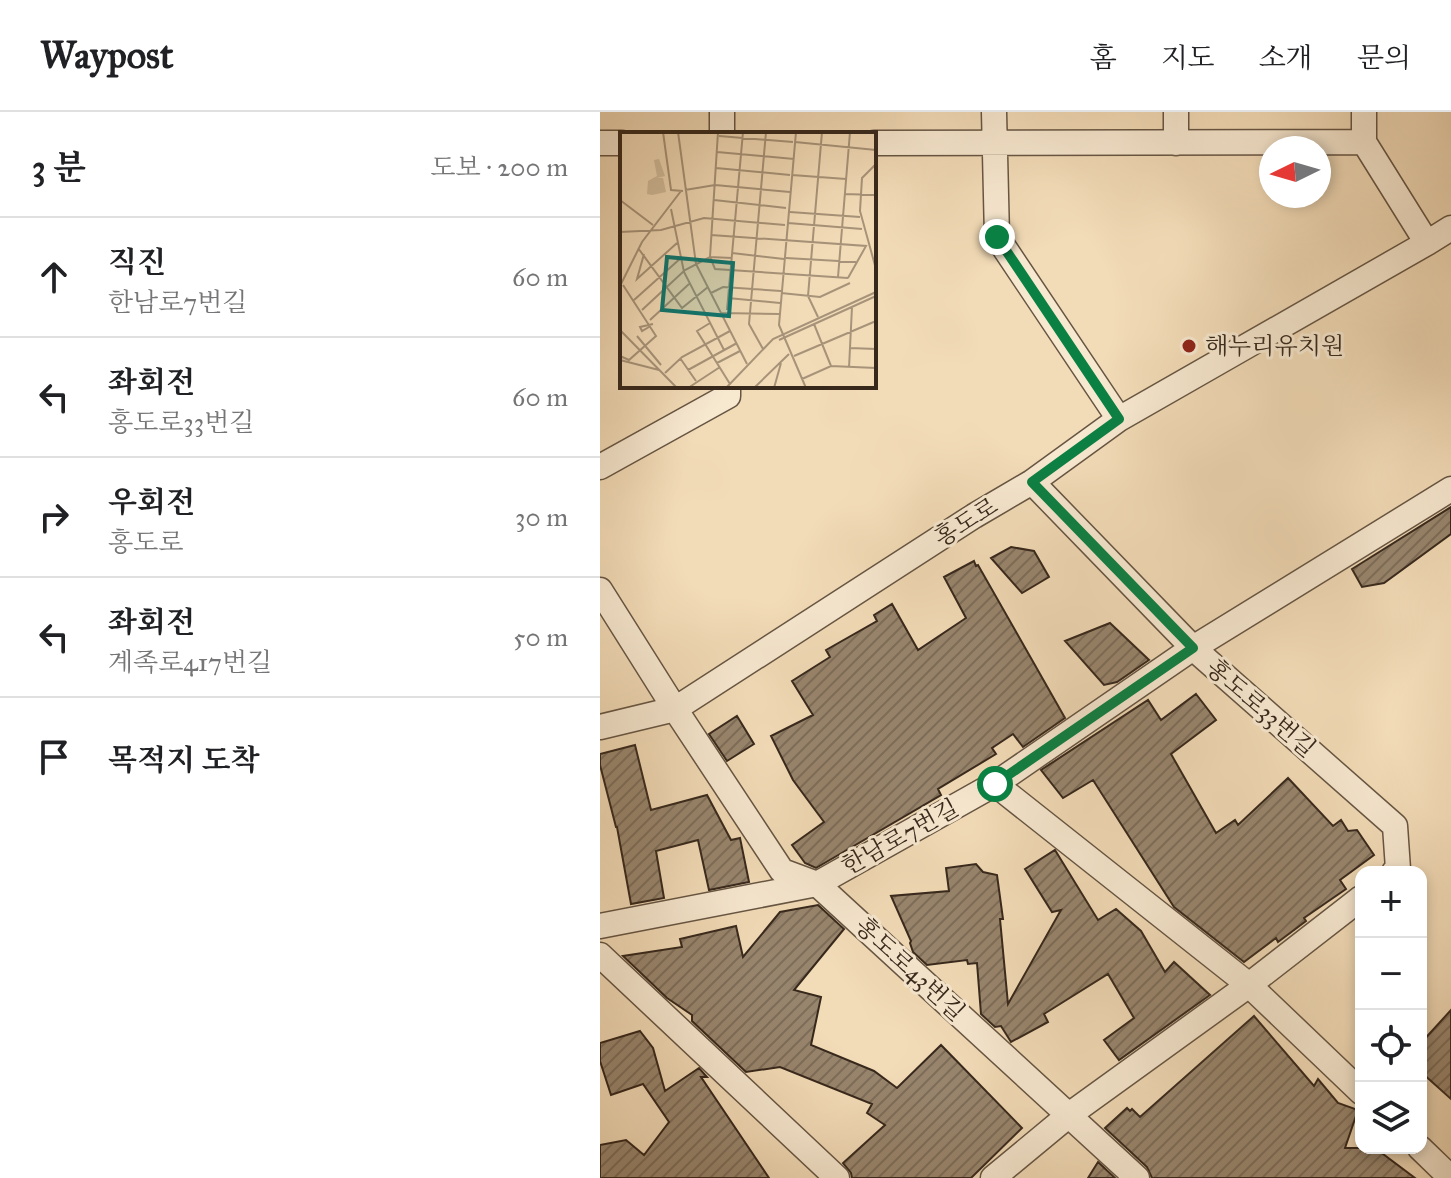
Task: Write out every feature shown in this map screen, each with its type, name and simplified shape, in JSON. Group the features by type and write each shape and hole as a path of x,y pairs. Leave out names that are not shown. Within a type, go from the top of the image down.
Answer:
{"street":[{"path":"994,112 997,237 1119,419"},
{"path":"1176,112 1176,143"},
{"path":"1364,112 1364,142 1427,243"},
{"path":"876,143 1364,142"},
{"name":"홍도로","path":"600,727 675,709 974,516 1032,482 1119,419 1451,228"},
{"path":"600,467 728,396 728,388"},
{"name":"홍도로33번길","path":"1032,482 1193,648 1395,826 1398,866"},
{"name":"한남로7번길","path":"600,926 817,884 995,784 1193,648 1451,489"},
{"name":"홍도로43번길","path":"600,590 782,871 817,884 1137,1178"},
{"path":"995,784 1249,985 1355,1086"},
{"path":"993,1178 1069,1115 1249,985 1355,903"},
{"path":"600,955 837,1178"},
{"path":"1426,1154 1451,1178"}],"building":[{"path":"1451,507 1451,534 1384,583 1362,587 1352,569"},
{"path":"1011,547 1034,551 1049,577 1022,593 991,558"},
{"path":"974,561 1065,718 1023,747 1013,734 992,748 996,754 938,789 941,795 816,868 805,863 792,845 824,822 793,780 771,736 813,715 792,681 830,657 826,650 877,621 874,615 892,604 918,650 966,618 944,577"},
{"path":"1110,623 1149,660 1117,682 1104,685 1065,641"},
{"path":"1196,694 1216,720 1171,754 1216,833 1235,820 1238,825 1288,778 1333,826 1341,820 1348,831 1357,830 1374,855 1340,880 1346,889 1304,918 1306,921 1278,942 1276,938 1244,962 1174,907 1093,780 1063,798 1041,770 1148,700 1161,720"},
{"path":"737,716 754,744 727,761 709,734"},
{"path":"635,745 651,810 707,795 731,840 740,838 749,882 709,890 698,840 656,851 664,898 631,904 600,754"},
{"path":"1055,850 1098,920 1116,909 1141,931 1165,972 1174,962 1210,995 1119,1060 1104,1040 1134,1018 1108,974 1044,1014 1048,1022 1011,1042 1001,1026 995,1027 981,1014 977,963 968,964 967,960 927,965 913,952 891,896 949,891 946,868 976,864 983,872 997,875 1008,1004 1061,910 1052,912 1025,869"},
{"path":"818,905 844,929 794,990 821,997 811,1045 874,1071 897,1088 941,1045 1022,1128 971,1178 852,1178 843,1163 885,1125 867,1113 872,1104 780,1067 746,1072 692,1021 692,1015 667,998 623,956 682,947 680,939 736,926 743,957 780,912"},
{"path":"1451,1010 1451,1099 1427,1077 1427,1036"},
{"path":"1254,1016 1314,1086 1318,1079 1338,1103 1355,1109 1355,1119 1345,1148 1355,1148 1355,1154 1383,1154 1415,1178 1152,1178 1147,1167 1105,1128 1127,1108 1140,1117"},
{"path":"640,1031 653,1048 665,1091 699,1068 707,1077 701,1077 769,1178 600,1178 600,1145 626,1140 644,1155 669,1122 643,1084 611,1095 600,1061 600,1043"},
{"path":"1098,1162 1115,1178 1088,1178"}],"place":[{"name":"해누리유치원","path":"1189,346"}],"route":[{"path":"995,784 1193,648 1032,482 1119,419 997,237"}]}
